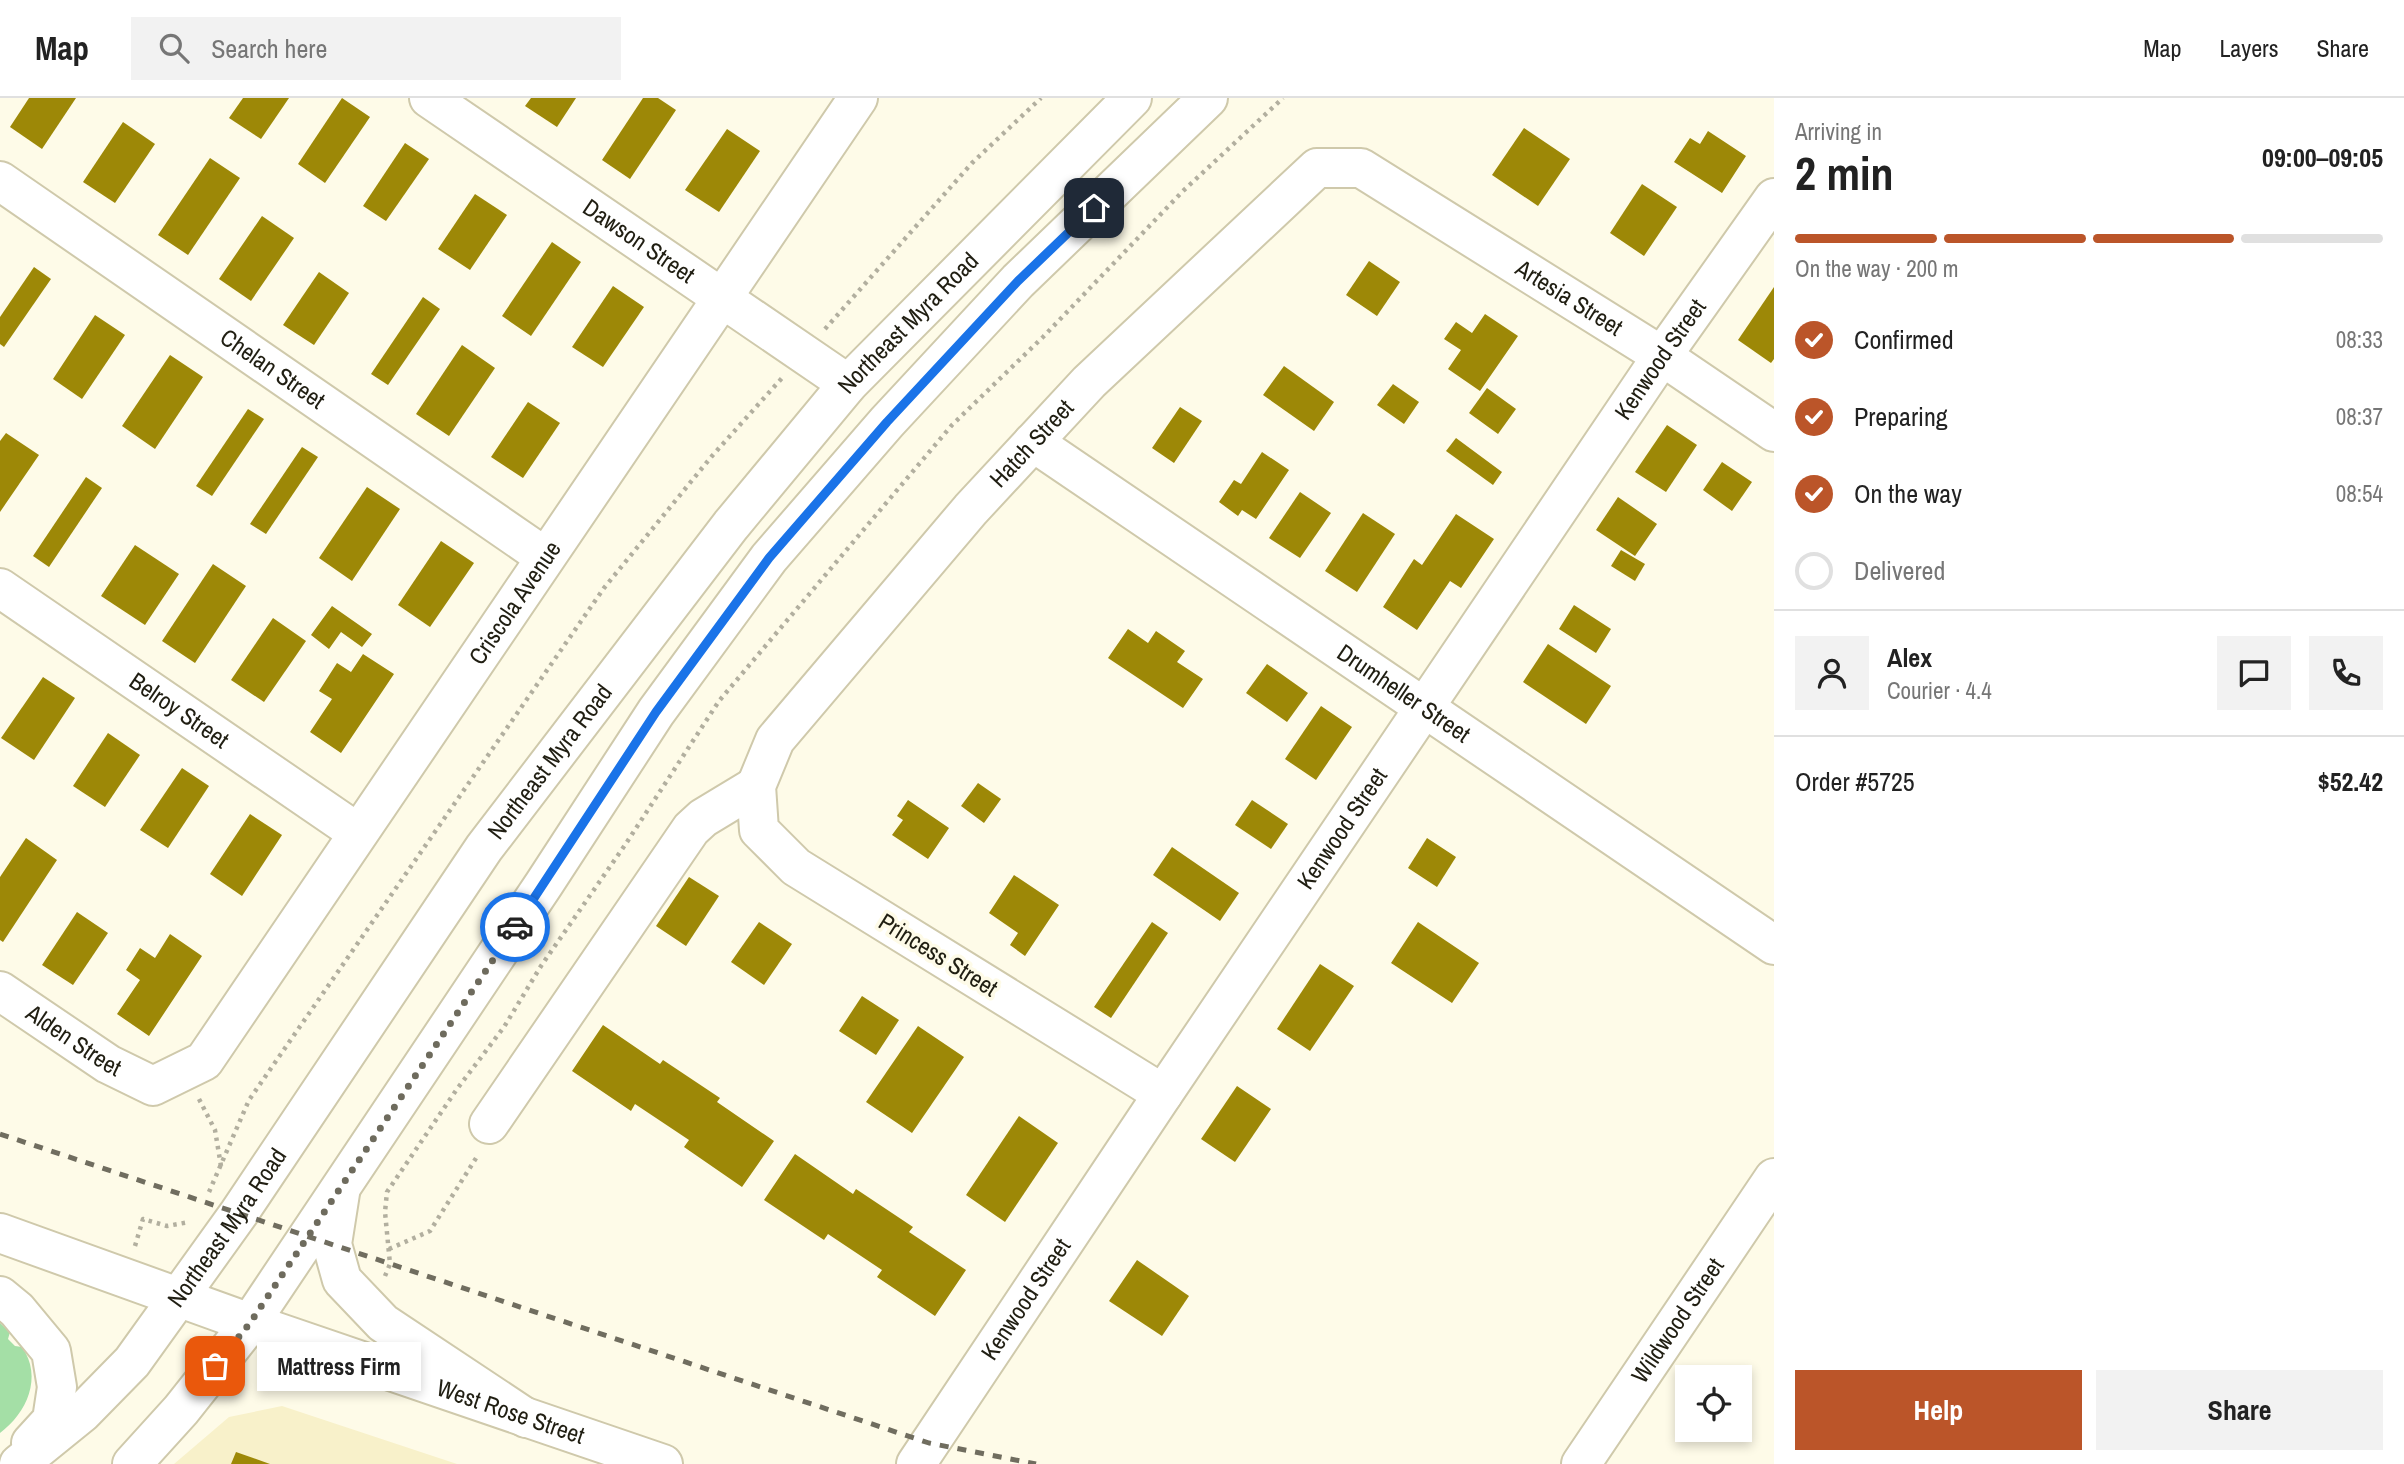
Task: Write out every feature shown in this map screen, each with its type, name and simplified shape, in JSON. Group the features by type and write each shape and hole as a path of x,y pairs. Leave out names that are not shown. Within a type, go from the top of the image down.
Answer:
{"main road":[{"name":"Dawson Street","path":"429,98 848,384"},
{"name":"Criscola Avenue","path":"168,1078 204,1061 858,98"},
{"name":"Northeast Myra Road","path":"19,1464 82,1413 132,1362 239,1213 484,848 731,525 848,384 1132,98"},
{"name":"Northeast Myra Road","path":"132,1464 181,1410 250,1323 656,712 769,558 887,422 1018,281 1208,98"},
{"name":"Artesia Street","path":"1361,167 1662,356 1774,432"},
{"name":"Hatch Street","path":"756,786 775,740 971,509 1089,382 1317,168 1361,167"},
{"name":"Chelan Street","path":"0,181 545,557"},
{"name":"Kenwood Street","path":"916,1464 1662,356 1774,198"},
{"name":"Drumheller Street","path":"1033,442 1774,945"},
{"name":"Belroy Street","path":"0,588 358,833"},
{"path":"489,1124 691,829 702,818 756,786"},
{"name":"Princess Street","path":"756,786 759,830 796,867 1163,1094"},
{"name":"Alden Street","path":"0,990 108,1064 168,1078"},
{"name":"Wildwood Street","path":"1581,1464 1774,1178"},
{"path":"341,1186 332,1244 342,1280 383,1322 526,1418"},
{"name":"West Rose Street","path":"0,1233 250,1323 663,1464"},
{"path":"0,1296 17,1310 51,1351 57,1387 52,1420 13,1464"}],"path":[{"path":"204,1202 249,1100 604,588 712,456 972,163 1041,98"},
{"path":"369,1308 390,1264 385,1212 387,1192 457,1089 505,1027 541,966 625,845 719,701 952,425 1043,337 1183,191 1283,98"},
{"path":"168,1078 215,1130 221,1167"},
{"path":"389,1249 430,1231 492,1133 489,1124"},
{"path":"125,1277 143,1219 167,1226 188,1223 194,1216"}],"shaded area":[{"path":"282,1406 457,1464 174,1464 229,1417"}],"green space":[{"path":"0,1323 10,1332 8,1339 15,1346 22,1347 28,1358 31,1382 29,1394 18,1415 0,1433"}],"building":[{"path":"29,98 76,98 42,149 10,127"},
{"path":"243,98 289,98 261,139 229,118"},
{"path":"342,98 370,117 325,183 298,164"},
{"path":"531,98 576,98 557,127 525,106"},
{"path":"643,98 658,98 676,110 630,179 602,160"},
{"path":"123,122 155,144 115,203 83,182"},
{"path":"1524,128 1570,159 1538,206 1492,175"},
{"path":"727,129 760,151 719,212 685,190"},
{"path":"1708,131 1746,156 1722,193 1674,162 1690,138 1700,144"},
{"path":"405,143 429,159 386,221 363,206"},
{"path":"210,158 240,178 188,255 158,235"},
{"path":"1642,184 1677,207 1644,256 1610,233"},
{"path":"475,194 507,215 470,270 438,249"},
{"path":"262,216 294,238 251,301 219,279"},
{"path":"552,242 581,262 531,336 502,316"},
{"path":"1369,261 1400,282 1377,316 1346,295"},
{"path":"34,267 51,279 4,347 0,344 0,317"},
{"path":"319,272 349,293 314,345 283,325"},
{"path":"613,286 644,307 603,367 572,347"},
{"path":"1774,287 1774,359 1771,363 1738,340"},
{"path":"423,297 440,309 388,385 371,374"},
{"path":"1485,314 1518,336 1480,391 1448,369 1461,350 1444,339 1456,322 1472,333"},
{"path":"95,315 125,335 82,399 53,379"},
{"path":"462,345 495,368 449,436 416,414"},
{"path":"170,355 203,377 155,449 122,426"},
{"path":"1284,366 1334,402 1314,431 1263,395"},
{"path":"1393,384 1419,402 1404,424 1377,405"},
{"path":"1487,388 1516,409 1498,434 1469,413"},
{"path":"528,402 560,423 523,478 491,457"},
{"path":"1180,407 1202,421 1174,463 1152,448"},
{"path":"248,409 264,419 212,496 196,486"},
{"path":"1667,425 1697,445 1666,492 1635,472"},
{"path":"6,433 39,455 0,512 0,441"},
{"path":"1456,438 1502,472 1493,485 1446,451"},
{"path":"302,447 318,457 266,534 250,524"},
{"path":"1262,452 1289,470 1256,519 1242,510 1238,516 1219,502 1234,480 1241,484"},
{"path":"1722,462 1752,482 1732,511 1703,490"},
{"path":"86,477 102,488 49,567 33,556"},
{"path":"367,487 400,509 352,581 319,558"},
{"path":"1300,492 1331,513 1300,558 1269,538"},
{"path":"1618,497 1657,524 1635,556 1596,530"},
{"path":"1363,513 1395,534 1357,592 1325,571"},
{"path":"1456,514 1494,539 1461,588 1450,581 1417,630 1383,607 1414,559 1422,565"},
{"path":"441,541 474,563 430,627 398,605"},
{"path":"135,545 179,574 145,625 101,596"},
{"path":"1621,550 1645,564 1635,581 1611,566"},
{"path":"213,564 246,586 195,663 162,641"},
{"path":"1574,605 1611,629 1596,653 1559,629"},
{"path":"332,606 372,634 362,647 341,632 329,649 311,635"},
{"path":"273,618 306,641 264,702 231,680"},
{"path":"1128,629 1148,643 1156,631 1185,651 1177,662 1203,679 1183,708 1108,658"},
{"path":"1548,644 1611,686 1586,724 1523,682"},
{"path":"363,654 394,674 341,753 310,732 332,699 319,691 337,663 351,672"},
{"path":"1267,664 1308,693 1287,722 1246,693"},
{"path":"43,677 75,698 34,760 1,738"},
{"path":"1321,706 1352,727 1316,780 1285,759"},
{"path":"108,733 140,755 105,807 73,786"},
{"path":"182,768 209,786 168,848 140,830"},
{"path":"978,783 1001,799 984,823 961,806"},
{"path":"908,800 949,828 928,859 892,835 903,820 897,816"},
{"path":"1252,800 1288,824 1271,849 1235,825"},
{"path":"250,814 282,835 242,896 210,874"},
{"path":"26,838 57,860 3,942 0,940 0,877"},
{"path":"1427,838 1456,857 1437,887 1408,868"},
{"path":"1172,847 1239,893 1220,921 1153,875"},
{"path":"1014,875 1059,905 1025,956 1010,945 1018,933 989,913"},
{"path":"689,877 719,896 686,946 656,926"},
{"path":"77,912 108,933 73,985 42,965"},
{"path":"759,922 792,944 764,985 731,962"},
{"path":"1152,922 1168,933 1111,1018 1094,1007"},
{"path":"1418,922 1479,963 1452,1003 1391,963"},
{"path":"170,934 202,956 149,1036 117,1014 140,980 126,970 140,948 155,958"},
{"path":"1320,964 1354,986 1310,1051 1277,1029"},
{"path":"862,996 899,1020 876,1055 839,1031"},
{"path":"603,1025 660,1064 663,1060 720,1098 717,1102 774,1141 742,1187 684,1147 689,1140 635,1104 631,1111 572,1071"},
{"path":"918,1026 964,1057 912,1133 866,1102"},
{"path":"1237,1086 1271,1109 1235,1162 1201,1139"},
{"path":"1019,1116 1058,1143 1005,1222 966,1195"},
{"path":"795,1154 853,1194 856,1189 913,1227 909,1232 966,1270 935,1316 877,1277 882,1270 828,1234 824,1240 764,1200"},
{"path":"1137,1260 1189,1296 1162,1336 1109,1301"},
{"path":"236,1452 270,1464 231,1464"}],"railway":[{"path":"0,1134 929,1443 1036,1464"}],"way so far":[{"path":"215,1366 250,1323 515,927"}],"place":[{"name":"Mattress Firm","path":"215,1366"}],"route":[{"path":"515,927 656,712 769,558 887,422 1018,281 1094,208"}]}
